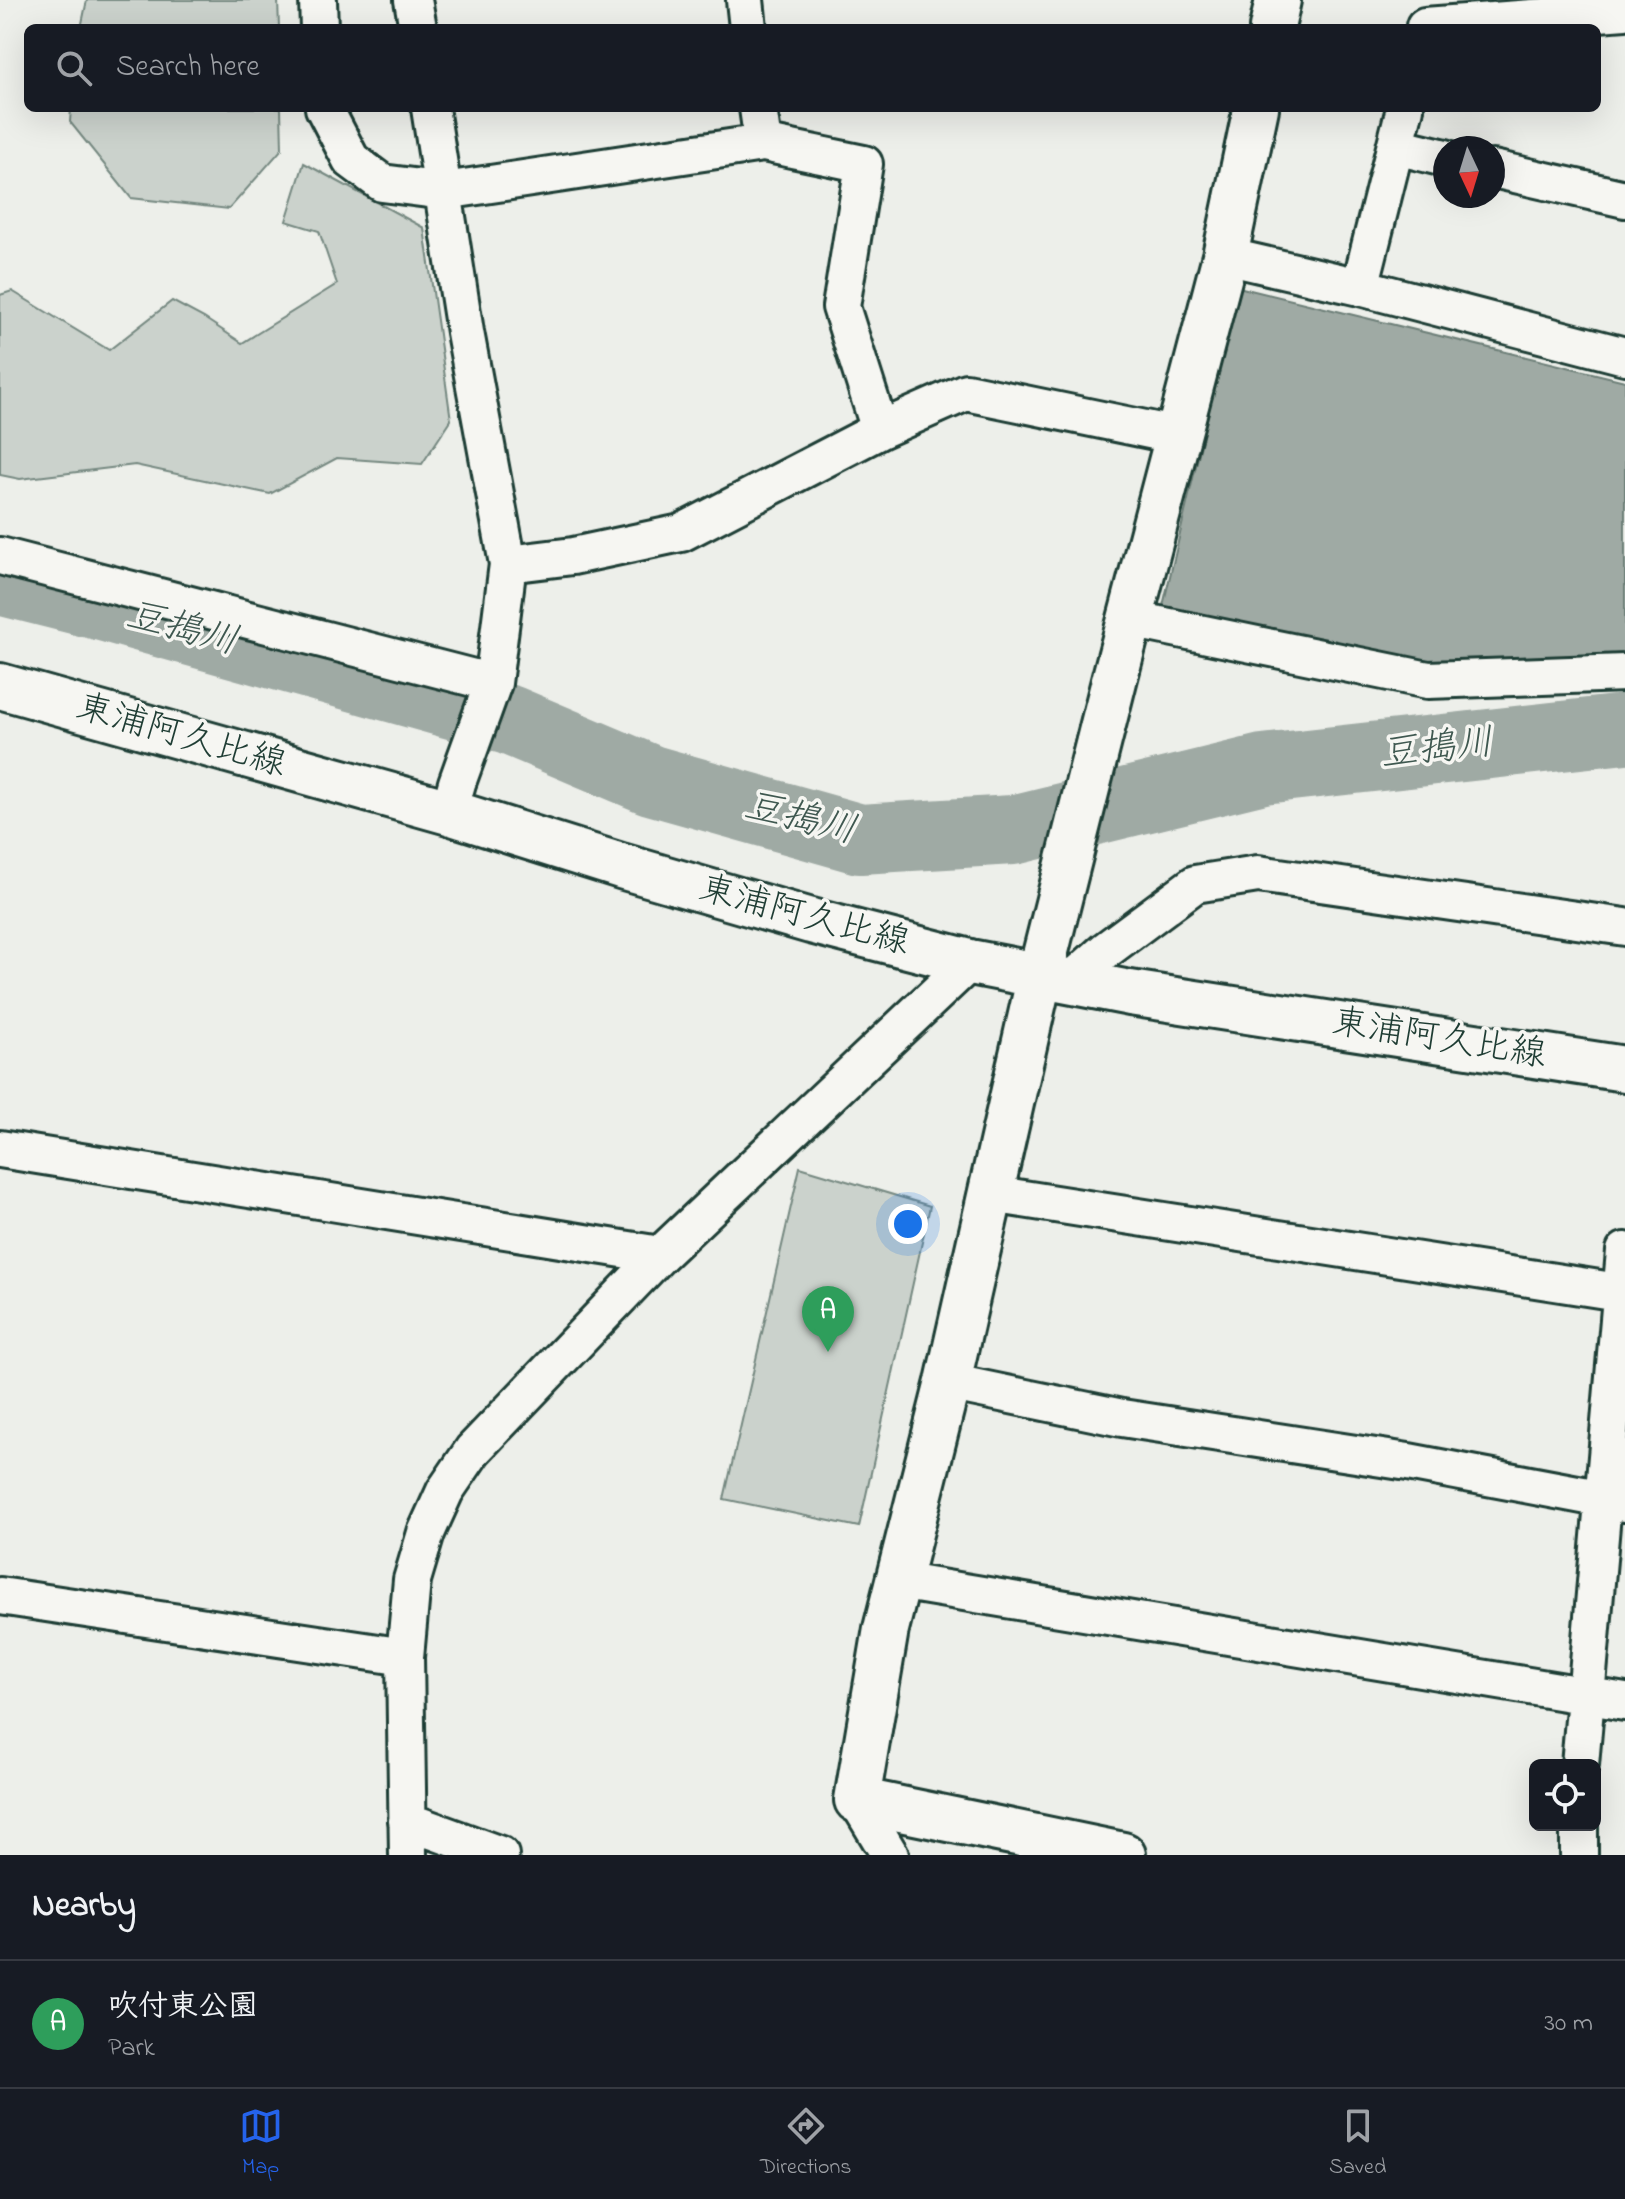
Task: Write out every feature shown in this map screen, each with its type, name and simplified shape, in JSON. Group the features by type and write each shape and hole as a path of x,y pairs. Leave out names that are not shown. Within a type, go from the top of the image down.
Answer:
{"street":[{"path":"318,0 319,24"},
{"path":"413,0 417,24"},
{"path":"745,0 748,24"},
{"path":"1273,24 1278,0"},
{"path":"1427,18 1625,11"},
{"path":"326,112 351,160 382,183 444,191 760,125 864,164 841,307 880,430"},
{"path":"431,112 465,332 508,564 493,683 453,798"},
{"path":"890,1855 857,1800 886,1629 991,1194 1052,971 1115,677 1225,256 1255,112"},
{"path":"1360,287 1404,112"},
{"path":"1396,146 1433,155"},
{"path":"1505,172 1625,199"},
{"path":"1225,256 1360,287 1625,356"},
{"path":"508,564 573,556 681,533 880,430 966,392 1179,436"},
{"path":"0,556 493,683"},
{"path":"1130,619 1428,680 1625,673"},
{"name":"東浦阿久比線","path":"0,686 453,798 608,862 811,921 970,962 1052,971 1130,993 1625,1069"},
{"path":"1052,971 1106,950 1195,884 1258,874 1625,927"},
{"path":"500,1855 408,1838 405,1657 412,1580 426,1533 445,1491 473,1450 660,1255 970,962"},
{"path":"0,1149 660,1255"},
{"path":"991,1194 1623,1293"},
{"path":"1581,1759 1586,1697 1614,1502 1625,1251"},
{"path":"948,1382 1122,1418 1408,1462 1614,1502"},
{"path":"898,1581 1625,1702"},
{"path":"0,1596 405,1657"},
{"path":"857,1800 1123,1855"},
{"path":"1579,1831 1579,1855"}],"shaded area":[{"path":"87,0 278,0 279,24 82,24"},
{"path":"71,112 281,112 282,149 229,209 131,198 70,122"},
{"path":"304,163 424,228 451,420 422,464 337,458 270,494 135,465 20,479 0,475 0,295 12,291 109,350 172,301 242,343 337,284 319,231 286,221"},
{"path":"1238,287 1625,381 1625,655 1435,667 1163,606"},
{"path":"800,1167 930,1206 859,1527 724,1499"}],"waterway":[{"name":"豆搗川","path":"0,580 509,720 651,780 860,839 1013,830 1263,769 1625,729"}],"place":[{"name":"吹付東公園","path":"828,1352"}]}
